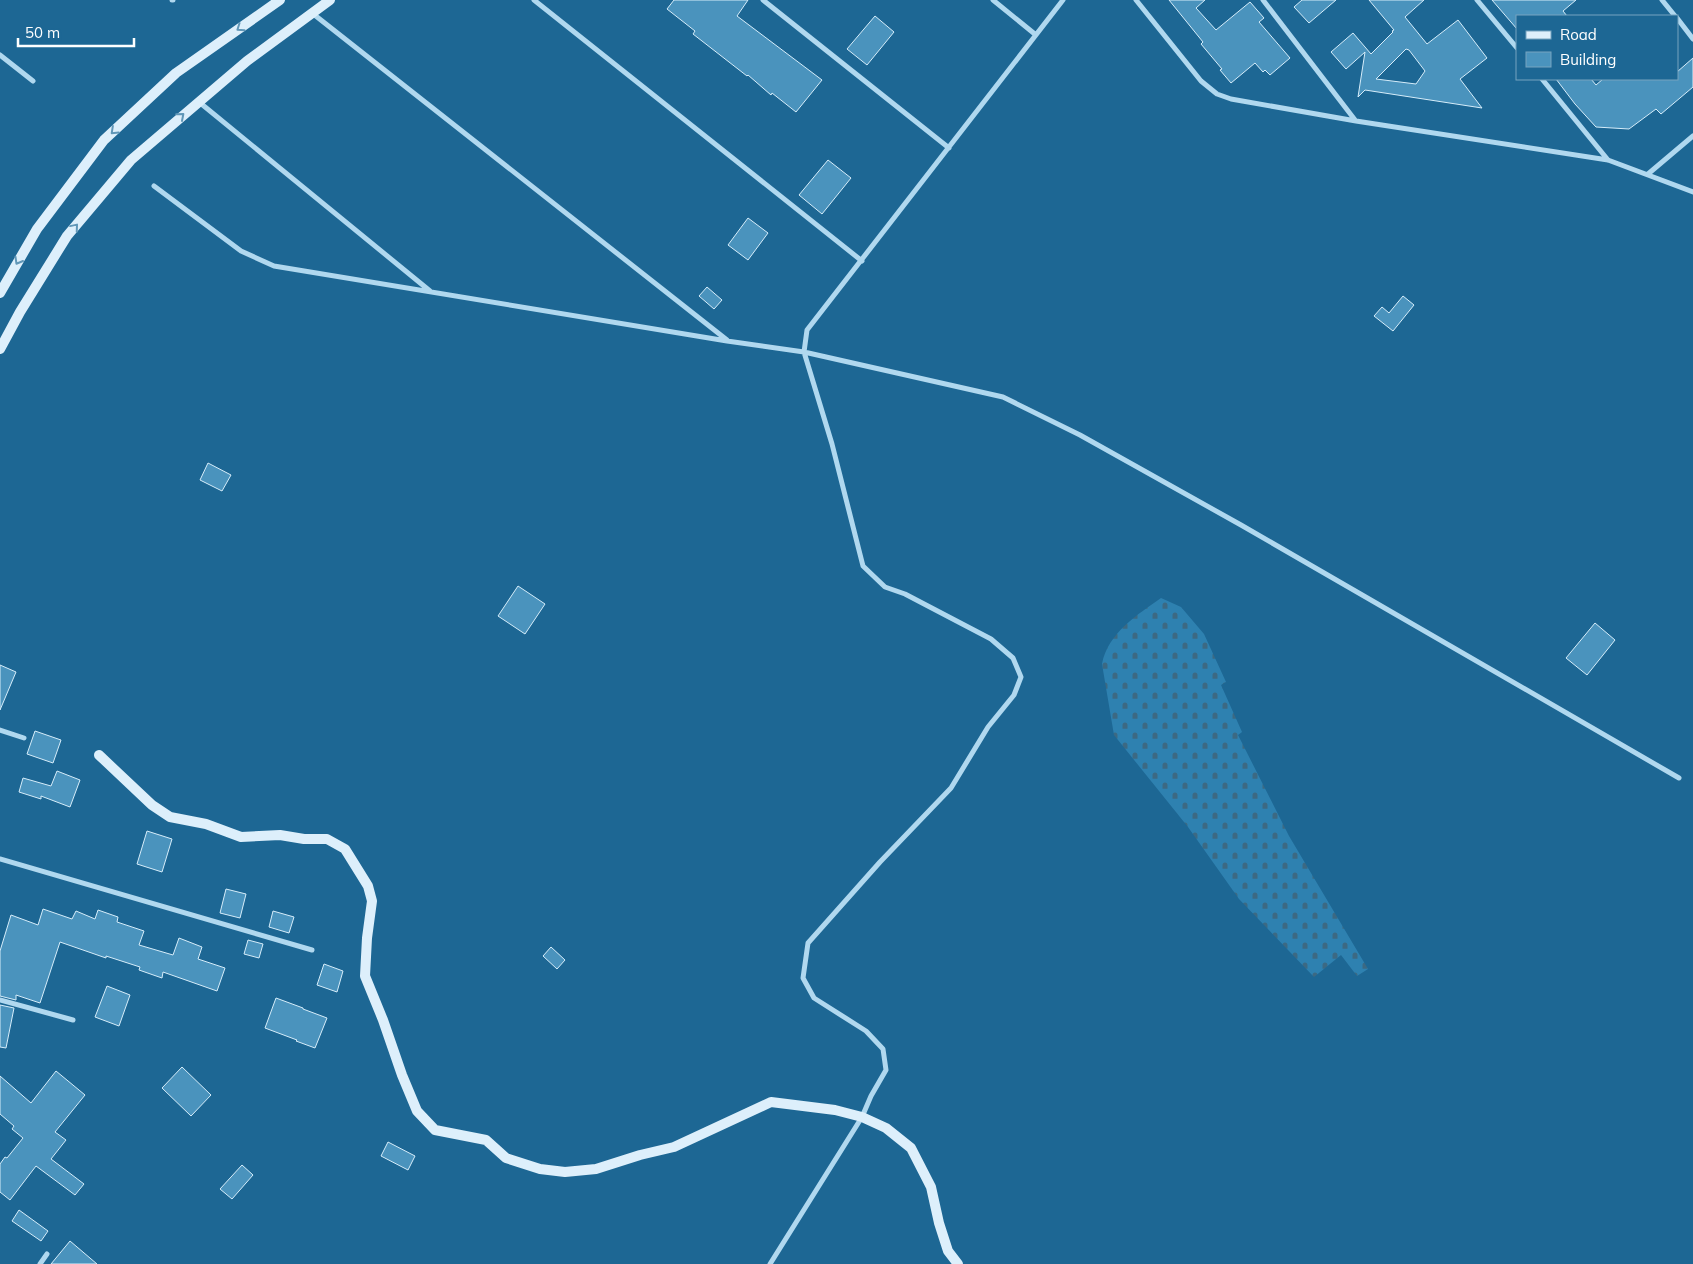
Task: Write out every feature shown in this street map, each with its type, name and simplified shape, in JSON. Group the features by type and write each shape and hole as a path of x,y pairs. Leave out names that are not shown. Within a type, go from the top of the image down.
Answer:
{"street":[{"path":"0,293 37,229 104,140 176,73 280,0"},
{"path":"0,349 20,312 67,236 131,160 247,61 330,0"},
{"path":"534,0 862,261"},
{"path":"763,0 949,148"},
{"path":"993,0 1036,35"},
{"path":"770,1264 862,1117 870,1096 886,1070 883,1050 866,1031 814,998 803,978 808,942 950,788 988,727 1014,695 1022,677 1013,658 991,639 905,594 885,587 863,566 832,444 804,352 807,330 1063,0"},
{"path":"1136,0 1202,80 1217,94 1231,99 1356,121 1608,160 1693,192"},
{"path":"1263,0 1356,121"},
{"path":"1478,0 1516,47"},
{"path":"1662,0 1674,15"},
{"path":"312,13 727,341"},
{"path":"1678,20 1693,39"},
{"path":"0,55 33,82"},
{"path":"1543,80 1608,160"},
{"path":"198,102 430,292"},
{"path":"1648,174 1693,136"},
{"path":"154,186 241,251 274,266 804,352 1003,397 1080,435 1241,525 1679,778"},
{"path":"0,730 24,738"},
{"path":"99,755 152,805 170,817 206,824 240,837 280,835 304,839 327,839 345,848 368,886 372,901 365,976 417,1111 436,1130 486,1140 506,1158 540,1169 565,1172 596,1169 640,1155 674,1147 772,1102 835,1110 862,1117 886,1128 911,1148 931,1187 939,1223 948,1251 958,1264"},
{"path":"0,859 312,950"},
{"path":"0,1000 73,1020"},
{"path":"40,1264 47,1254"}],"green space":[{"path":"1161,598 1181,607 1204,634 1226,682 1221,685 1242,732 1238,735 1289,836 1368,969 1357,976 1341,955 1314,977 1239,899 1188,827 1114,735 1102,664 1105,653 1110,643 1125,626"}],"building":[{"path":"674,0 748,0 737,16 822,80 796,112 772,93 771,95 748,75 693,34 695,31 667,9"},
{"path":"1169,0 1205,0 1196,8 1216,30 1250,2 1264,18 1259,22 1290,58 1270,75 1265,70 1263,72 1255,63 1231,83 1201,44 1203,42"},
{"path":"1302,0 1336,0 1309,23 1294,7"},
{"path":"1369,0 1424,0 1405,17 1427,44 1458,20 1487,58 1460,79 1482,108 1365,90 1358,97 1365,52 1346,69 1331,52 1353,33 1371,54 1394,30","holes":["1406,49 1409,50 1425,71 1416,84 1376,79"]},
{"path":"1492,0 1576,0 1563,11 1566,15 1516,15 1516,28"},
{"path":"875,16 894,32 867,65 847,49"},
{"path":"1693,58 1693,87 1661,114 1656,109 1629,129 1596,127 1557,80 1592,80 1596,85 1602,80 1678,80 1678,71"},
{"path":"828,160 851,178 822,214 799,195"},
{"path":"748,218 768,233 748,260 728,245"},
{"path":"707,287 722,300 714,309 699,296"},
{"path":"1403,296 1414,305 1393,331 1374,316 1382,307 1389,313"},
{"path":"208,463 231,475 222,491 200,480"},
{"path":"518,586 545,604 525,634 498,616"},
{"path":"1595,623 1615,640 1587,675 1566,658"},
{"path":"0,665 16,672 0,710"},
{"path":"35,731 61,740 53,763 27,754"},
{"path":"57,771 80,780 70,807 41,796 41,799 19,792 23,778 51,786"},
{"path":"147,831 172,839 162,872 137,864"},
{"path":"226,889 246,894 240,918 220,913"},
{"path":"43,909 72,919 76,911 95,919 98,910 118,917 117,922 144,931 139,945 173,955 179,938 202,947 198,959 225,968 217,991 163,972 162,978 139,970 140,967 106,956 106,958 60,942 40,1003 16,995 16,1000 0,996 0,951 11,915 38,925"},
{"path":"273,911 294,917 289,933 269,927"},
{"path":"248,940 263,944 259,958 244,954"},
{"path":"551,947 565,960 557,969 543,956"},
{"path":"324,964 343,971 337,992 317,985"},
{"path":"107,986 130,995 119,1026 95,1017"},
{"path":"276,998 327,1018 315,1048 265,1028"},
{"path":"0,1005 14,1008 6,1048 0,1047"},
{"path":"182,1067 211,1095 191,1116 162,1088"},
{"path":"56,1071 85,1095 55,1132 66,1140 51,1159 84,1184 75,1195 36,1166 10,1200 0,1192 0,1164 23,1138 12,1129 14,1126 0,1114 0,1076 31,1103"},
{"path":"388,1142 415,1156 408,1170 381,1156"},
{"path":"242,1165 253,1175 232,1199 220,1189"},
{"path":"19,1210 48,1231 41,1241 12,1221"},
{"path":"70,1241 97,1264 51,1264"}]}
